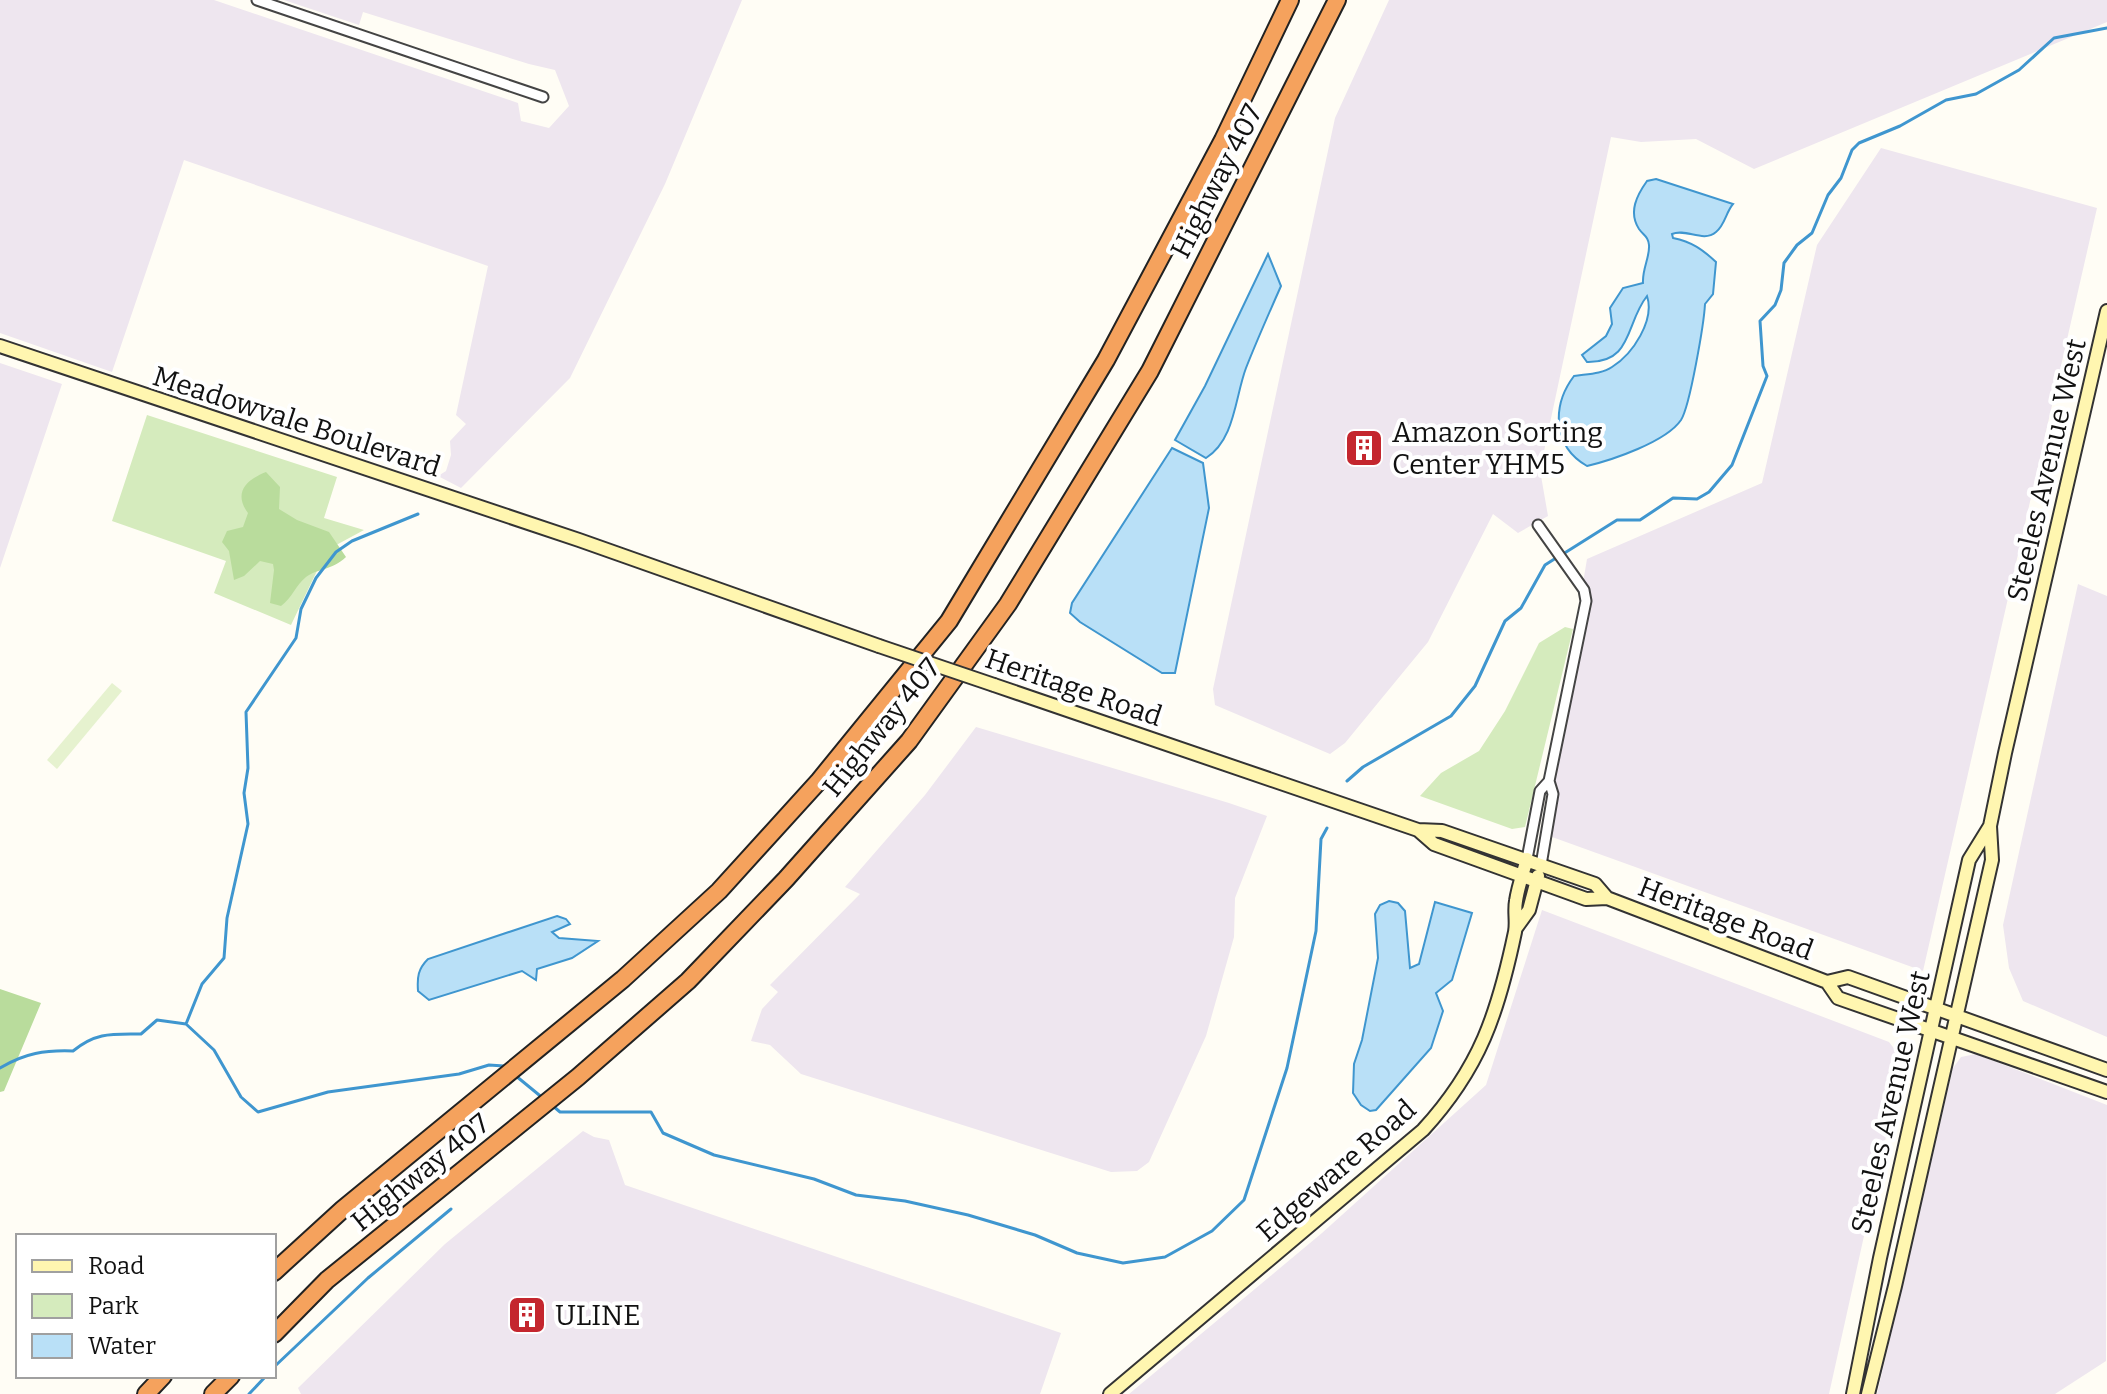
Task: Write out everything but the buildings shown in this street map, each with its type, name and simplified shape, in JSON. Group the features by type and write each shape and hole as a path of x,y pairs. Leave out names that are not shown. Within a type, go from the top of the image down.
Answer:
{"highway":[{"name":"Highway 407","path":"276,1270 343,1209 623,979 719,891 818,782 949,621 1106,360 1223,140 1290,0"},
{"name":"Highway 407","path":"276,1332 327,1280 578,1077 688,981 786,879 909,741 1008,604 1150,371 1337,0"},
{"path":"146,1394 161,1378"},
{"path":"213,1394 229,1378"}],"main road":[{"name":"Steeles Avenue West","path":"1868,1394 1992,860 1990,826 2107,311"},
{"name":"Meadowvale Boulevard","path":"0,346 579,540"},
{"name":"Heritage Road","path":"579,540 1418,830 1442,831 1527,859 1595,884 1607,898"},
{"name":"Steeles Avenue West","path":"1853,1394 1877,1270 1969,860 1990,826"},
{"name":"Heritage Road","path":"1418,830 1434,844 1586,899 1607,898 1827,982 1848,977 2107,1070"},
{"name":"Edgeware Road","path":"1110,1394 1423,1130 1449,1101 1471,1068 1490,1028 1516,928 1515,904 1527,859"},
{"name":"Edgeware Road","path":"1516,928 1529,910 1541,865"},
{"name":"Heritage Road","path":"1827,982 1838,998 2107,1092"}],"street":[{"path":"257,0 543,97"},
{"name":"Edgeware Road","path":"1538,525 1584,590 1586,601 1549,781 1553,794 1541,865"},
{"name":"Edgeware Road","path":"1527,859 1540,791 1549,781"}],"shaded area":[{"path":"0,0 214,0 518,103 521,121 549,128 569,106 555,70 363,12 359,25 284,0 742,0 665,184 570,378 461,488 438,476 446,471 451,455 450,441 466,424 456,415 488,266 184,160 112,372 0,333"},
{"path":"1389,0 2107,0 2107,22 1754,169 1696,139 1641,142 1611,137 1540,470 1548,516 1518,533 1493,514 1428,642 1345,743 1330,754 1215,705 1213,689 1335,118"},
{"path":"1881,148 2097,208 1923,971 1541,833 1587,559 1762,483 1817,245"},
{"path":"0,363 62,384 0,568"},
{"path":"2078,584 2107,596 2107,1037 2023,1001 2009,968 2003,925"},
{"path":"976,727 1267,816 1235,898 1234,937 1206,1036 1149,1162 1137,1171 1111,1172 801,1074 770,1045 751,1041 762,1009 778,992 770,985 860,894 845,887 925,795"},
{"path":"1542,910 1889,1042 1903,1060 1829,1394 1129,1394 1322,1233 1486,1085"},
{"path":"1976,1054 2107,1105 2106,1361 2055,1394 1877,1394 1953,1068 1961,1057"},
{"path":"583,1131 609,1140 625,1185 1061,1333 1040,1394 301,1394 298,1388 445,1244"}],"green space":[{"path":"147,415 337,477 324,518 364,530 327,550 291,625 214,593 226,561 112,521"},
{"path":"266,472 280,487 279,509 297,520 329,532 346,557 306,577 281,606 270,603 273,564 260,561 244,576 234,580 229,551 222,542 227,531 243,527 248,513 242,499 244,488"},
{"path":"1565,627 1573,629 1525,827 1512,829 1420,796 1441,773 1479,751 1505,711 1539,643"},
{"path":"112,683 122,691 57,769 47,760"},
{"path":"0,989 41,1003 4,1091 0,1092"}],"water":[{"path":"1656,179 1733,204 1721,226 1711,235 1672,234 1673,238 1696,247 1716,262 1713,294 1705,304 1685,412 1664,436 1624,455 1587,466 1575,458 1562,436 1559,412 1562,399 1574,376 1604,371 1620,361 1645,326 1649,305 1647,296 1626,340 1613,356 1587,362 1582,355 1606,336 1612,324 1610,308 1623,288 1643,283 1649,245 1636,223 1634,210 1647,181"},
{"path":"1268,254 1281,286 1246,368 1228,429 1216,450 1206,458 1175,440 1205,386"},
{"path":"1172,448 1203,463 1209,508 1175,673 1162,673 1070,613 1072,603"},
{"path":"1389,901 1398,903 1405,911 1410,968 1419,964 1435,902 1472,913 1452,980 1436,993 1443,1011 1431,1048 1376,1110 1370,1111 1361,1105 1353,1093 1354,1064 1362,1040 1378,958 1375,914 1380,905"},
{"path":"557,916 570,924 552,932 559,938 598,941 572,958 537,969 536,980 522,971 429,1000 418,991 419,974 428,959"}],"waterway":[{"path":"1563,554 1617,520 1640,520 1673,498 1697,499 1709,492 1732,465 1767,376 1763,366 1760,321 1775,305 1781,290 1784,263 1797,245 1812,233 1828,195 1841,178 1852,150 1859,143 1900,126 1946,100 1976,94 2019,70 2054,38 2107,28"},
{"path":"186,1024 202,984 224,958 227,918 248,824 244,793 248,768 246,712 296,638 301,609 316,578 336,552 352,541 418,514"},
{"path":"1347,781 1363,767 1451,716 1475,686 1505,621 1521,608 1545,565 1556,558"},
{"path":"553,1106 560,1112 651,1112 663,1133 714,1155 814,1179 856,1195 905,1201 968,1215 1035,1235 1077,1253 1123,1263 1165,1257 1212,1231 1244,1200 1287,1068 1316,931 1321,839 1327,828"},
{"path":"0,1068 35,1054 73,1051 89,1040 105,1035 141,1034 157,1020 186,1024 214,1050 241,1097 258,1112 328,1092 459,1074 489,1065 507,1068"},
{"path":"516,1076 544,1099"},
{"path":"276,1365 368,1278 451,1209"},
{"path":"249,1394 264,1378"}],"place":[{"name":"Amazon Sorting Center YHM5","path":"1364,448"},
{"name":"ULINE","path":"527,1315"}]}
